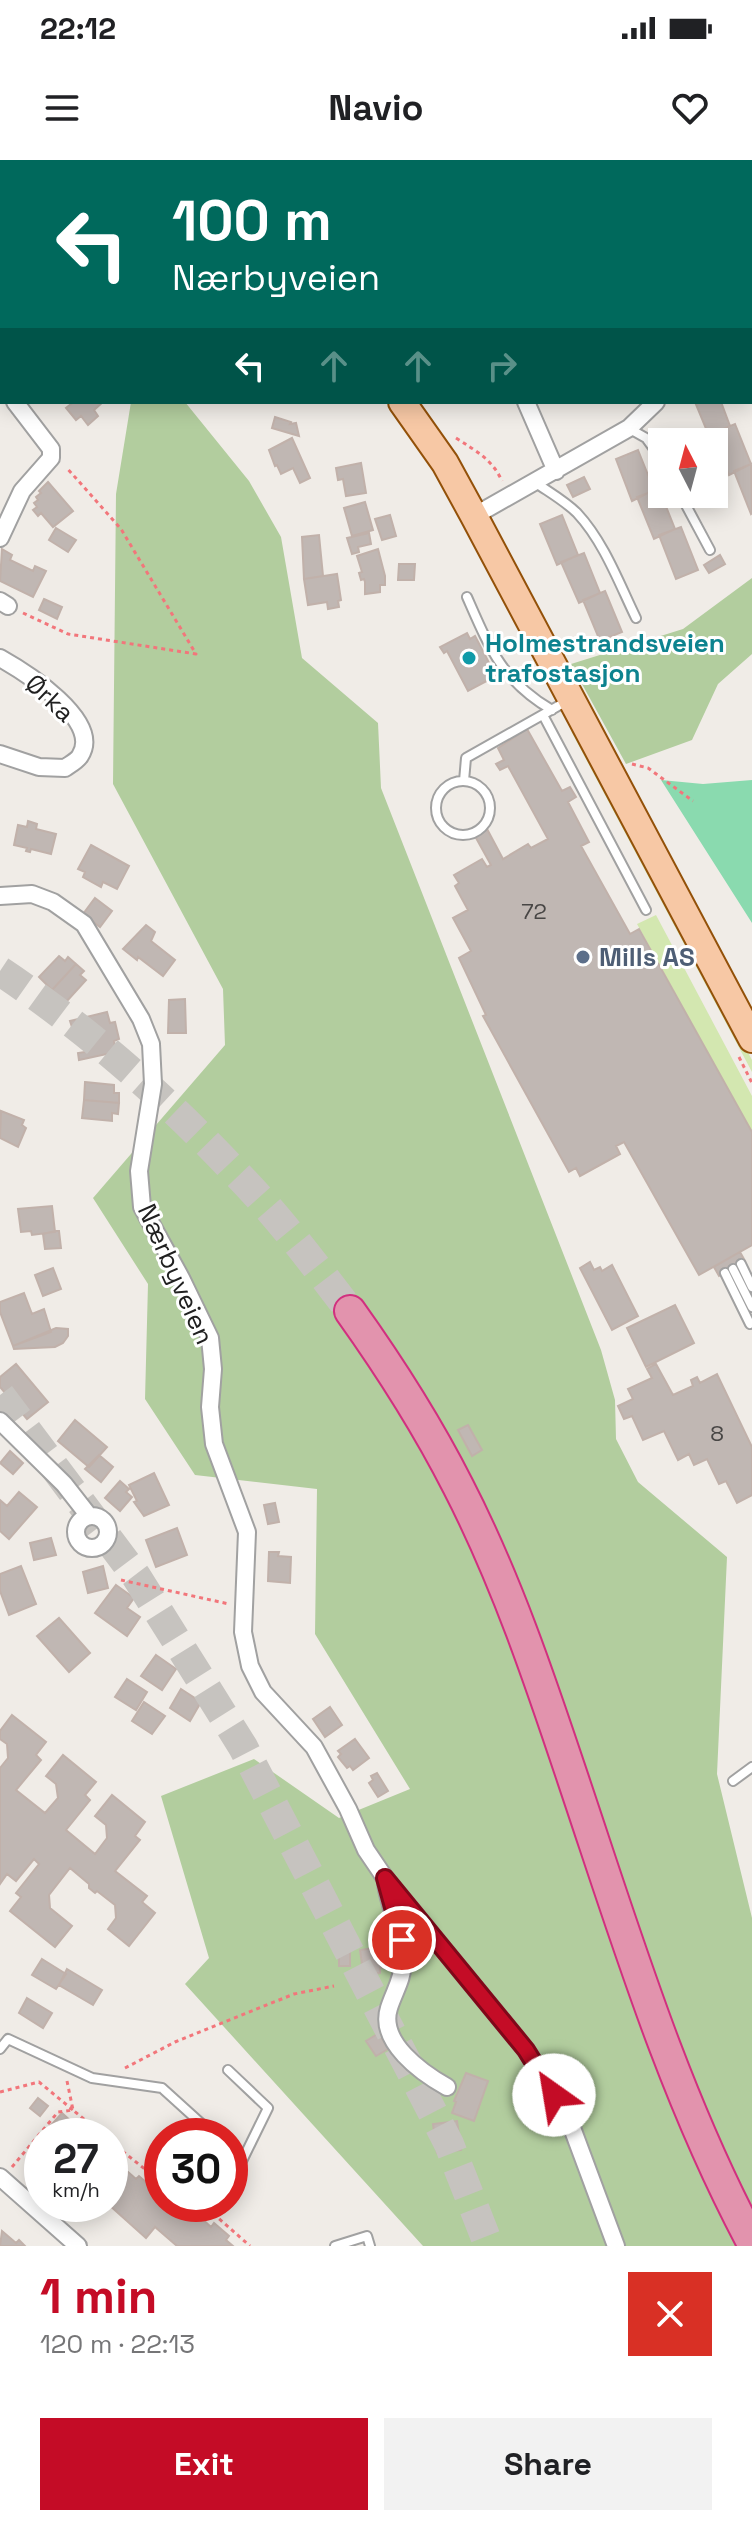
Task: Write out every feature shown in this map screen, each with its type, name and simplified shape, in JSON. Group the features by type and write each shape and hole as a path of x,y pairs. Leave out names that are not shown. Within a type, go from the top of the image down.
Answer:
{"highway":[{"path":"350,1311 401,1384 459,1488 485,1544 553,1719 626,1939 686,2103 726,2194 752,2242"}],"main road":[{"path":"403,404 445,463 474,516 562,704 606,764 752,1039"}],"street":[{"path":"0,538 22,491 51,458 51,449 17,404"},
{"path":"527,404 556,471"},
{"path":"474,516 629,428 654,404"},
{"name":"Ørka","path":"0,658 58,699 78,721 85,738 80,756 65,768 39,767 0,754"},
{"name":"Nærbyveien","path":"0,896 32,894 53,902 84,924 135,1008 151,1044 153,1084 139,1171 142,1207 210,1338 213,1369 210,1407 214,1444 247,1532 243,1632 250,1666 263,1692 314,1747 348,1809 366,1850 385,1878 526,2050 568,2117 616,2246"},
{"path":"0,1421 64,1484 89,1516"},
{"name":"Nærbyveien","path":"385,1878 399,1925 403,1954 402,1976 388,2011 389,2028 401,2051 414,2065 447,2087"},
{"path":"1,2178 78,2246"}],"lane":[{"path":"629,428 648,441"},
{"path":"535,482 575,511 586,524 636,618"},
{"path":"688,508 710,550"},
{"path":"467,597 506,674 530,697 562,704"},
{"path":"464,781 466,758 562,704"},
{"path":"543,715 646,910"},
{"path":"464,781 473,782 486,793 490,810 484,825 477,831 460,834 451,832 439,819 437,801 447,786 464,781"},
{"path":"733,1269 752,1287"},
{"path":"733,1269 752,1308 751,1328"},
{"path":"733,1269 751,1328"},
{"path":"733,1781 752,1767"},
{"path":"0,2049 8,2039 92,2078 162,2088 195,2118"},
{"path":"228,2070 268,2108 248,2149"},
{"path":"335,2246 367,2236 370,2246"}],"path":[{"path":"471,447 496,468 509,497"},
{"path":"4,604 68,634 196,654 121,529 65,466 51,458"},
{"path":"606,764 617,759 648,768 693,801"},
{"path":"121,1580 244,1607"},
{"path":"110,2081 128,2066 175,2042 294,1994 334,1986"},
{"path":"64,2066 73,2110"},
{"path":"0,2092 39,2082 83,2118"},
{"path":"1,2178 58,2112 73,2110"},
{"path":"128,2156 144,2168"},
{"path":"223,2222 250,2246"}],"green space":[{"path":"131,404 187,404 249,481 281,537 302,658 378,723 381,788 601,1350 615,1400 616,1439 638,1482 727,1557 717,1774 752,1918 752,2246 423,2246 185,1984 209,1958 161,1796 254,1759 339,1818 410,1789 315,1634 317,1489 195,1475 145,1399 148,1284 93,1198 225,1045 223,989 113,784 116,494"},
{"path":"752,578 752,654 718,684 692,740 626,764 571,664 683,629"},
{"path":"571,731 580,736 752,1060 752,1072"},
{"path":"661,780 703,784 752,780 752,923"},
{"path":"656,915 752,1096 752,1132 637,924"}],"building":[{"path":"71,404 101,404 94,410 98,416 88,425 81,416 76,420 66,408"},
{"path":"696,404 722,404 730,426 706,428"},
{"path":"275,417 290,424 296,423 299,436 272,428"},
{"path":"735,424 751,464 729,475 728,428 725,428"},
{"path":"292,438 310,478 300,483 293,468 281,474 269,450"},
{"path":"638,450 648,475 648,493 632,501 616,459"},
{"path":"361,463 366,493 346,496 343,479 338,480 336,468"},
{"path":"751,464 752,513 751,514 734,471"},
{"path":"584,477 590,489 573,497 567,485"},
{"path":"48,482 73,511 53,527 41,513 38,516 33,510 37,507 34,503 41,493 39,491"},
{"path":"648,493 648,508 667,508 675,529 654,539 637,497"},
{"path":"365,502 373,530 352,536 344,508"},
{"path":"390,515 396,536 382,540 375,519"},
{"path":"562,515 578,555 557,565 540,524"},
{"path":"681,527 698,570 676,579 659,535"},
{"path":"56,528 76,540 68,552 49,540"},
{"path":"369,533 371,544 358,547 359,552 352,554 347,538"},
{"path":"319,535 323,576 304,579 302,537"},
{"path":"2,549 12,555 10,560 33,571 35,566 46,571 33,597 0,581"},
{"path":"378,549 385,585 380,585 380,592 365,594 365,582 361,580 357,556"},
{"path":"584,553 600,593 579,603 561,562"},
{"path":"720,555 725,564 709,573 704,565"},
{"path":"399,564 415,564 414,580 398,580"},
{"path":"337,574 341,600 338,601 339,607 328,609 327,602 308,605 304,579"},
{"path":"605,591 622,632 600,641 583,600"},
{"path":"44,599 62,607 57,619 39,610"},
{"name":"Holmestrandsveien trafostasjon","path":"467,633 470,639 475,636 496,676 468,691 447,651 444,653 440,647"},
{"path":"527,729 562,791 570,787 576,797 568,802 589,842 581,846 630,934 639,929 752,1132 752,1245 699,1275 624,1142 616,1146 620,1154 580,1176 576,1168 569,1172 483,1016 486,1015 459,958 471,951 453,918 468,910 455,886 459,883 454,875 482,859 487,867 491,865 475,836 487,829 503,859 528,844 531,848 548,839 508,766 500,770 496,764 504,760 498,748"},
{"path":"28,821 37,824 36,829 56,834 51,854 31,849 30,852 26,851 27,848 14,845 18,825 27,827"},
{"path":"91,845 129,866 117,889 103,882 101,887 83,877 85,872 78,869"},
{"path":"95,898 112,911 100,927 83,914"},
{"path":"146,925 155,932 151,941 175,960 163,976 123,949"},
{"path":"59,956 65,961 68,957 76,964 52,990 39,977"},
{"path":"76,964 84,971 80,975 86,980 66,1002 52,990"},
{"path":"0,978 17,979 17,989 0,988"},
{"path":"185,999 186,1033 168,1033 169,1000"},
{"path":"107,1012 110,1023 115,1022 119,1039 114,1041 116,1052 79,1060 78,1053 85,1052 79,1025 72,1027 70,1021"},
{"path":"85,1082 114,1085 114,1093 119,1093 119,1103 84,1100"},
{"path":"84,1100 119,1103 118,1114 112,1113 112,1121 82,1118"},
{"path":"1,1111 24,1120 22,1125 26,1128 18,1147 0,1138"},
{"path":"52,1206 55,1232 32,1235 31,1231 21,1232 18,1209"},
{"path":"59,1231 61,1248 45,1249 43,1234"},
{"path":"740,1252 745,1261 719,1276 714,1267"},
{"path":"590,1262 594,1270 600,1267 602,1271 612,1265 638,1316 612,1330 580,1268"},
{"path":"53,1268 61,1289 43,1296 35,1275"},
{"path":"24,1293 32,1314 44,1309 51,1332 13,1346 0,1312 0,1302"},
{"path":"675,1305 694,1343 646,1367 627,1328"},
{"path":"56,1328 68,1329 68,1336 55,1347 14,1349 13,1346"},
{"path":"16,1364 48,1402 27,1419 0,1387 0,1377"},
{"path":"656,1364 673,1395 693,1386 691,1380 697,1377 700,1383 717,1374 752,1447 752,1495 737,1503 726,1481 719,1484 707,1459 694,1465 689,1454 678,1460 664,1431 643,1440 632,1416 624,1419 618,1406 633,1399 628,1389 652,1378 647,1369"},
{"path":"75,1420 107,1447 89,1467 58,1441"},
{"path":"468,1425 482,1450 472,1456 458,1430"},
{"path":"10,1451 23,1463 13,1474 0,1463"},
{"path":"99,1455 113,1467 101,1482 85,1469"},
{"path":"154,1473 169,1505 144,1516 134,1502 137,1501 129,1485"},
{"path":"120,1481 132,1497 120,1511 105,1498"},
{"path":"19,1492 37,1507 9,1539 0,1531 0,1500 7,1506"},
{"path":"275,1503 279,1522 268,1524 264,1505"},
{"path":"177,1528 187,1555 156,1567 146,1540"},
{"path":"51,1538 56,1555 34,1560 30,1543"},
{"path":"269,1552 291,1557 290,1583 268,1581"},
{"path":"21,1566 36,1604 9,1615 0,1591 0,1574"},
{"path":"103,1566 108,1588 88,1593 83,1572"},
{"path":"116,1585 134,1598 127,1608 140,1617 127,1636 95,1613"},
{"path":"59,1618 90,1653 69,1672 37,1636"},
{"path":"156,1655 176,1669 162,1690 141,1676"},
{"path":"127,1679 147,1692 136,1710 115,1697"},
{"path":"181,1689 201,1702 190,1721 170,1708"},
{"path":"144,1702 165,1716 152,1734 132,1721"},
{"path":"330,1707 342,1725 325,1737 313,1719"},
{"path":"12,1715 46,1742 36,1755 41,1760 16,1790 45,1813 58,1798 56,1784 46,1776 63,1755 96,1782 85,1795 90,1800 66,1830 95,1854 107,1838 106,1825 95,1816 112,1795 145,1822 135,1836 140,1840 115,1871 147,1896 142,1902 155,1913 129,1946 108,1929 116,1918 115,1905 97,1891 95,1893 70,1868 49,1895 50,1908 72,1926 55,1947 10,1911 21,1897 16,1893 39,1864 34,1859 16,1881 7,1874 0,1884 0,1768 8,1758 7,1744 0,1739 0,1731"},
{"path":"355,1739 369,1758 353,1770 350,1766 347,1768 338,1757 341,1754 338,1751"},
{"path":"377,1773 388,1791 378,1797 369,1783 373,1780 371,1776"},
{"path":"339,1942 350,1942 350,1966 339,1966"},
{"path":"392,1942 397,1966 380,1968 380,1973 363,1971 360,1950"},
{"path":"42,1959 66,1974 56,1989 32,1975"},
{"path":"67,1969 102,1990 93,2005 59,1985"},
{"path":"27,1998 52,2013 43,2028 19,2013"},
{"path":"379,2033 388,2049 376,2056 366,2041"},
{"path":"466,2073 488,2081 474,2121 452,2113"},
{"path":"38,2098 48,2106 40,2116 30,2108"},
{"path":"457,2121 461,2150 437,2153 433,2124"},
{"path":"128,2172 136,2179 139,2176 144,2180 144,2222 206,2222 211,2227 214,2223 229,2236 226,2240 233,2246 177,2246 155,2227 146,2238 128,2222"},
{"path":"2,2231 16,2243 19,2240 25,2246 0,2246"}],"tunnel":[{"path":"0,971 64,1016 182,1118 267,1207 350,1311"},
{"path":"0,1395 136,1576 243,1747 449,2144 489,2246"}],"place":[{"name":"Holmestrandsveien trafostasjon","path":"469,658"},
{"name":"Mills AS","path":"583,957"}],"route":[{"path":"402,1940 385,1878 526,2050 554,2095"}]}
